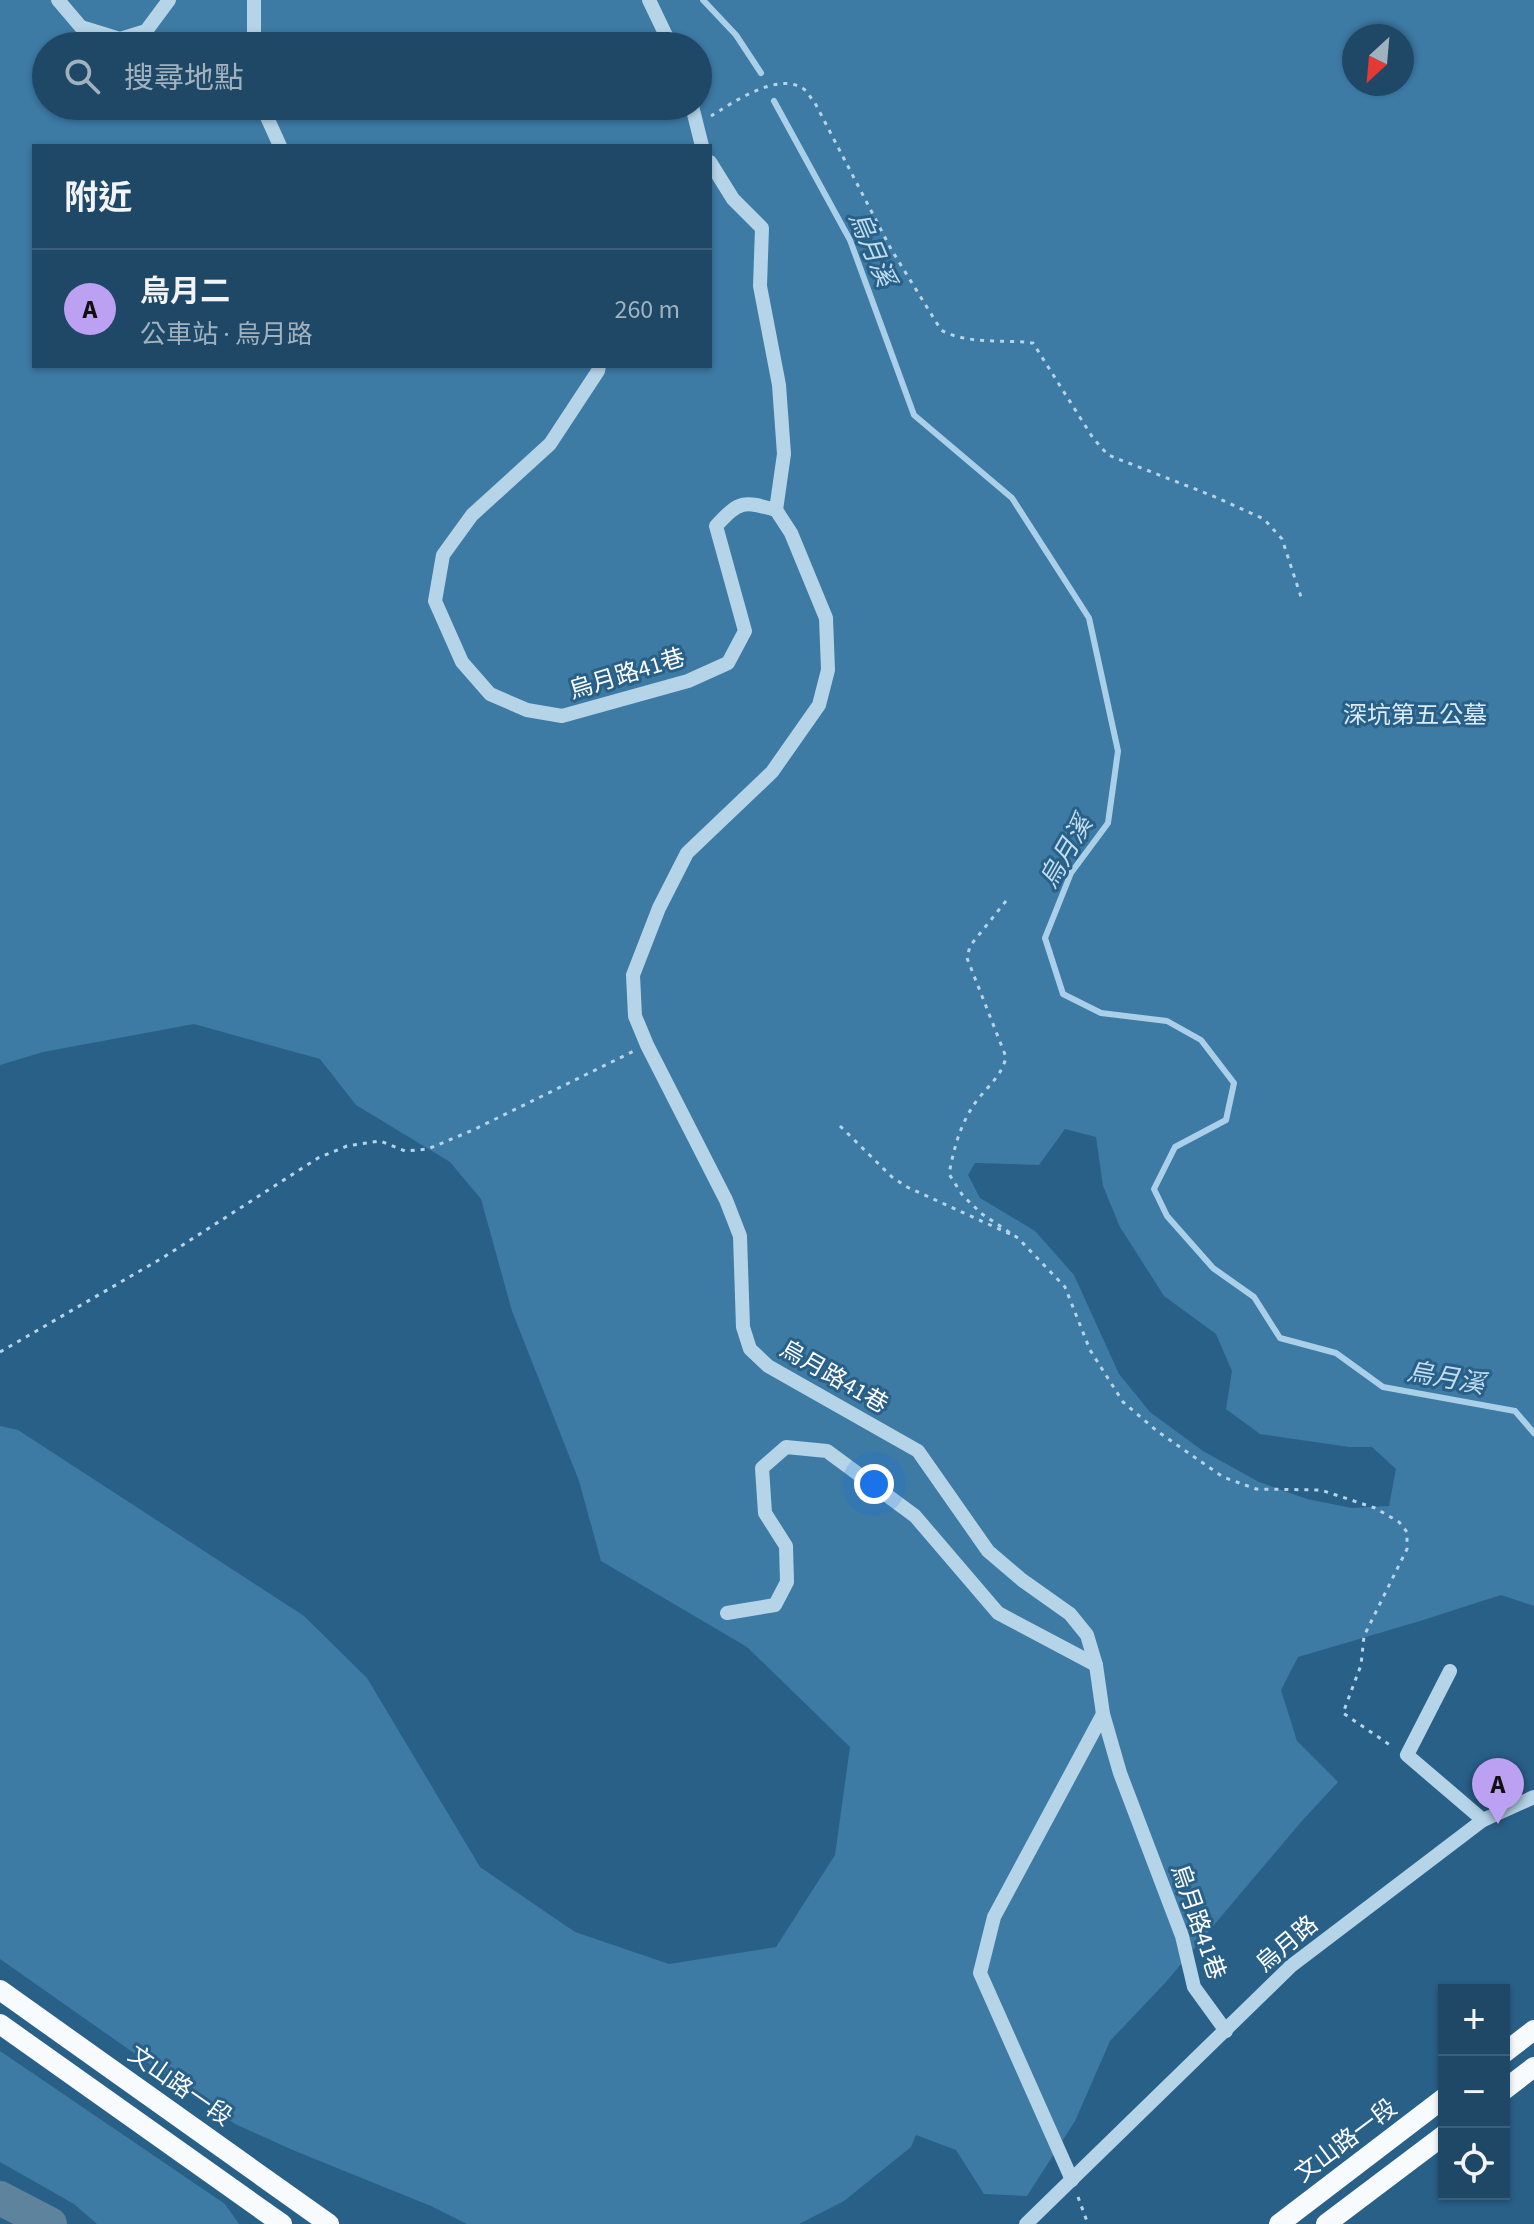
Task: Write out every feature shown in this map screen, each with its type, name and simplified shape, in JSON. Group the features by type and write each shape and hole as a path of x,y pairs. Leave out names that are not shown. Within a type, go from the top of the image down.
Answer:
{"main road":[{"name":"文山路一段","path":"0,1990 329,2224"},
{"path":"0,2024 282,2224"},
{"path":"1510,2048 1534,2030"},
{"path":"1510,2085 1534,2067"},
{"name":"文山路一段","path":"1279,2224 1438,2103"},
{"path":"1326,2224 1438,2140"}],"street":[{"path":"58,0 81,27 97,32"},
{"path":"143,32 169,0"},
{"path":"254,0 254,32"},
{"path":"649,0 664,32"},
{"path":"268,120 279,144"},
{"path":"696,120 702,144"},
{"path":"712,165 733,199 762,228 760,286 779,385 784,454 776,510"},
{"name":"烏月路41巷","path":"599,368 550,444 472,515 443,555 435,601 462,662 490,694 527,710 562,716 688,681 728,663 745,631 716,526 730,510 749,503 776,510 791,533 826,618 828,670 819,705 772,772 687,853 659,908 633,975 635,1016 726,1200 740,1236 743,1327 750,1349 768,1366 918,1451 988,1551 1070,1614 1087,1635 1096,1665 1103,1714 1120,1773 1182,1936 1194,1987 1226,2031"},
{"path":"727,1613 775,1605 787,1582 786,1546 765,1513 762,1468 786,1447 827,1451 915,1516 998,1613 1096,1665"},
{"path":"1450,1671 1407,1755 1483,1820"},
{"path":"1072,2180 980,1973 994,1917 1103,1714"},
{"name":"烏月路","path":"1026,2224 1291,1966 1483,1820 1534,1797"}],"path":[{"path":"712,115 757,88 785,84 802,88 815,103 891,249 941,330 970,339 1033,343 1093,438 1108,455 1264,519 1282,539 1302,600"},
{"path":"697,124 704,120"},
{"path":"1006,901 970,946 967,958 1006,1057 1003,1068 973,1105 956,1138 949,1174 963,1196 982,1214 1018,1238 1065,1287 1090,1350 1123,1402 1157,1431 1223,1477 1256,1489 1321,1490 1375,1508 1399,1522 1407,1532 1407,1549 1364,1636 1361,1665 1343,1713 1407,1755"},
{"path":"0,1352 164,1257 318,1158 347,1146 380,1141 405,1151 428,1149 647,1045"},
{"path":"840,1126 892,1177 907,1187 1018,1238"},
{"path":"1072,2180 1088,2224"}],"green space":[{"name":"深坑第五公墓","path":"0,0 1534,0 1534,1606 1501,1595 1298,1657 1281,1690 1297,1741 1338,1782 1165,1983 1110,2041 1075,2121 1027,2196 984,2194 956,2150 916,2135 911,2147 844,2201 799,2224 467,2224 235,2124 0,1959 0,1426 18,1430 304,1616 367,1678 480,1867 575,1932 669,1964 776,1947 835,1855 850,1747 747,1647 601,1561 579,1481 512,1311 481,1199 450,1162 356,1105 320,1059 194,1024 43,1052 0,1065","holes":["1065,1129 1096,1137 1103,1186 1120,1227 1164,1296 1216,1334 1232,1371 1226,1409 1260,1434 1349,1447 1372,1447 1396,1469 1389,1506 1352,1508 1307,1499 1259,1482 1203,1451 1150,1412 1119,1374 1074,1275 1035,1231 980,1198 968,1175 975,1163 1039,1165"]},
{"path":"0,2051 225,2204 239,2224 97,2224 74,2204 0,2162"}],"waterway":[{"name":"烏月溪","path":"703,0 736,35 761,73"},
{"name":"烏月溪","path":"774,101 850,240 914,415 1012,498 1089,618 1118,751 1108,823 1071,873 1045,938 1063,994 1101,1013 1167,1021 1201,1040 1234,1083 1226,1120 1175,1147 1154,1189 1167,1216 1213,1268 1254,1297 1280,1338 1336,1353 1383,1387 1515,1411 1534,1433"},
{"path":"0,2198 50,2224"}],"place":[{"name":"烏月二","path":"1498,1824"}]}
